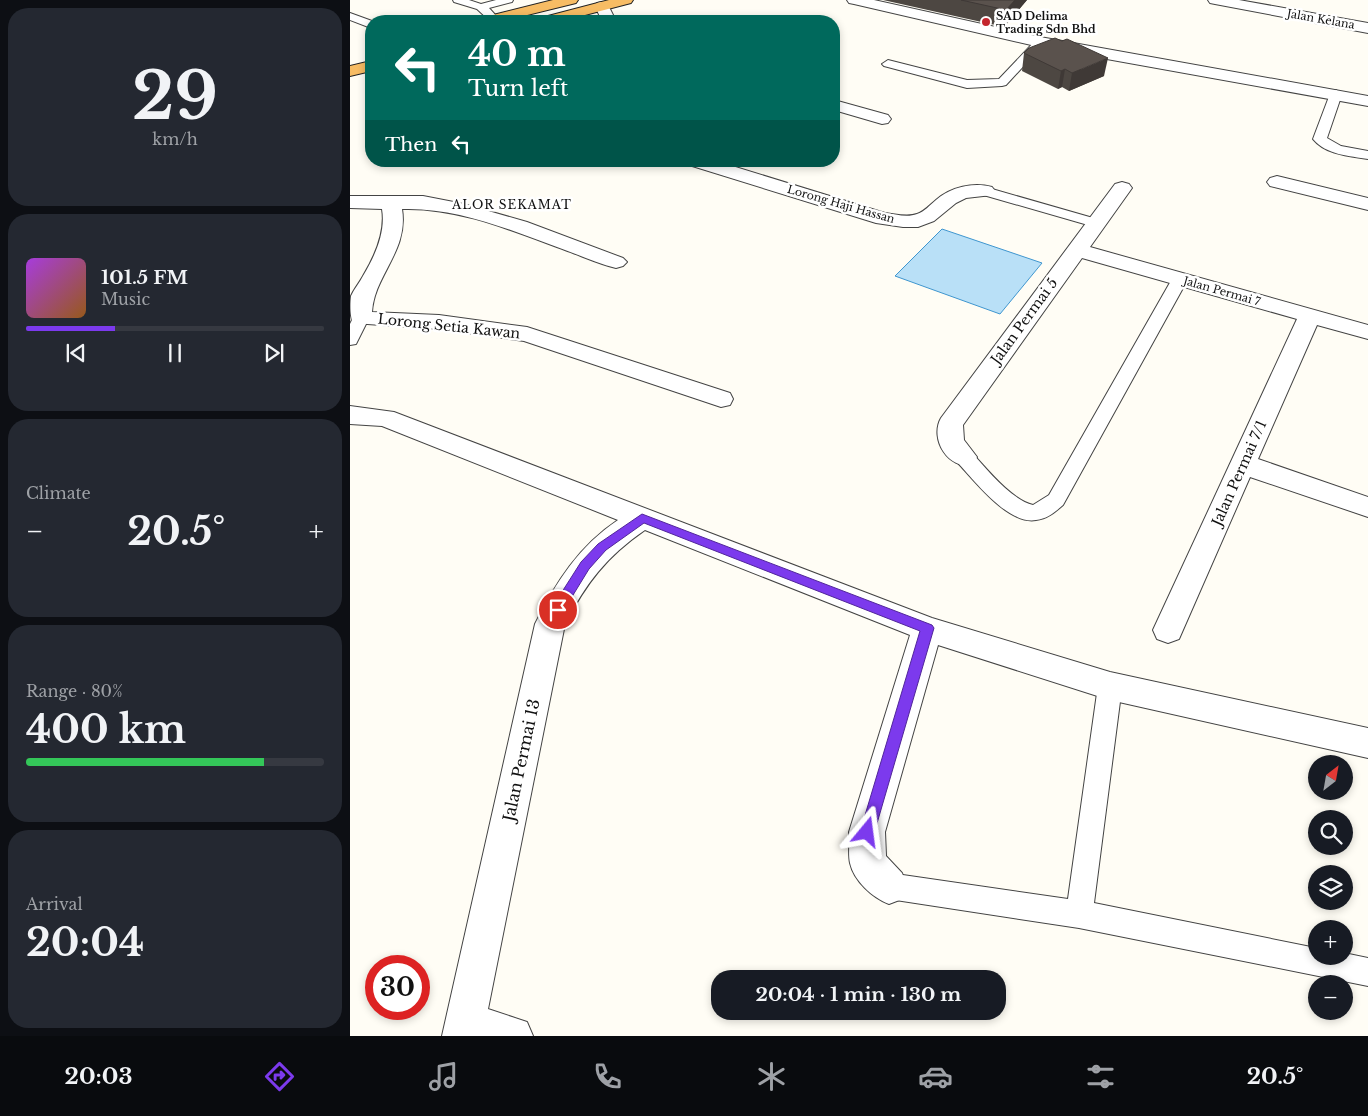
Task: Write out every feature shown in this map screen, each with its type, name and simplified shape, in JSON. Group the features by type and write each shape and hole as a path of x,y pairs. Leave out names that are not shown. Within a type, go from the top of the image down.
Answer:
{"highway":[{"path":"510,15 571,0"},
{"path":"568,15 626,0"},
{"path":"350,56 365,52"},
{"path":"350,72 365,68"}],"street":[{"path":"854,0 1040,42 1368,101"},
{"name":"Jalan Kelana","path":"1215,0 1368,28"},
{"path":"602,6 606,15"},
{"path":"840,107 882,119"},
{"name":"Lorong Haji Hassan","path":"715,167 883,219 900,221 922,220 956,194 964,191 985,191"},
{"path":"1277,182 1368,204"},
{"name":"Jalan Permai 5","path":"964,457 951,442 950,424 1122,188"},
{"path":"350,202 423,202 464,210 520,226 616,262"},
{"name":"Lorong Setia Kawan","path":"391,203 394,221 392,233 379,267 362,297 361,318 439,322 527,334 721,399"},
{"name":"Jalan Permai 7","path":"1076,250 1368,332"},
{"name":"Jalan Permai 7/1","path":"1168,630 1310,316"},
{"path":"350,415 385,418 927,628 1110,686 1368,743"},
{"path":"1243,464 1368,507"},
{"name":"Jalan Permai 13","path":"463,1029 550,624 565,596 585,566 602,547 642,518"},
{"path":"889,886 868,863 867,832 927,628"},
{"path":"463,1029 513,1036"}],"lane":[{"path":"457,0 481,7 508,0"},
{"path":"481,7 487,15"},
{"path":"350,16 365,22"},
{"path":"888,64 967,84 1002,82 1040,42"},
{"path":"1336,94 1320,139 1332,147 1368,155"},
{"name":"Lorong Haji Hassan","path":"985,191 1095,223"},
{"path":"964,457 1011,504 1022,512 1034,513 1044,510 1056,500 1180,279"},
{"path":"350,340 361,318"},
{"path":"1080,914 1110,686"},
{"path":"889,886 1080,914 1368,972"}],"water":[{"path":"942,229 1042,263 1000,314 895,276"}],"building":[{"path":"961,0 1015,0 1006,10"},
{"path":"1055,38 1062,41 1067,39 1108,58 1072,73 1065,69 1061,71 1024,53 1029,48"}],"place":[{"name":"SAD Delima Trading Sdn Bhd","path":"986,22"}],"district":[{"name":"ALOR SEKAMAT","path":"512,204"}],"route":[{"path":"558,610 585,566 602,547 642,518 927,628 867,832"}]}
